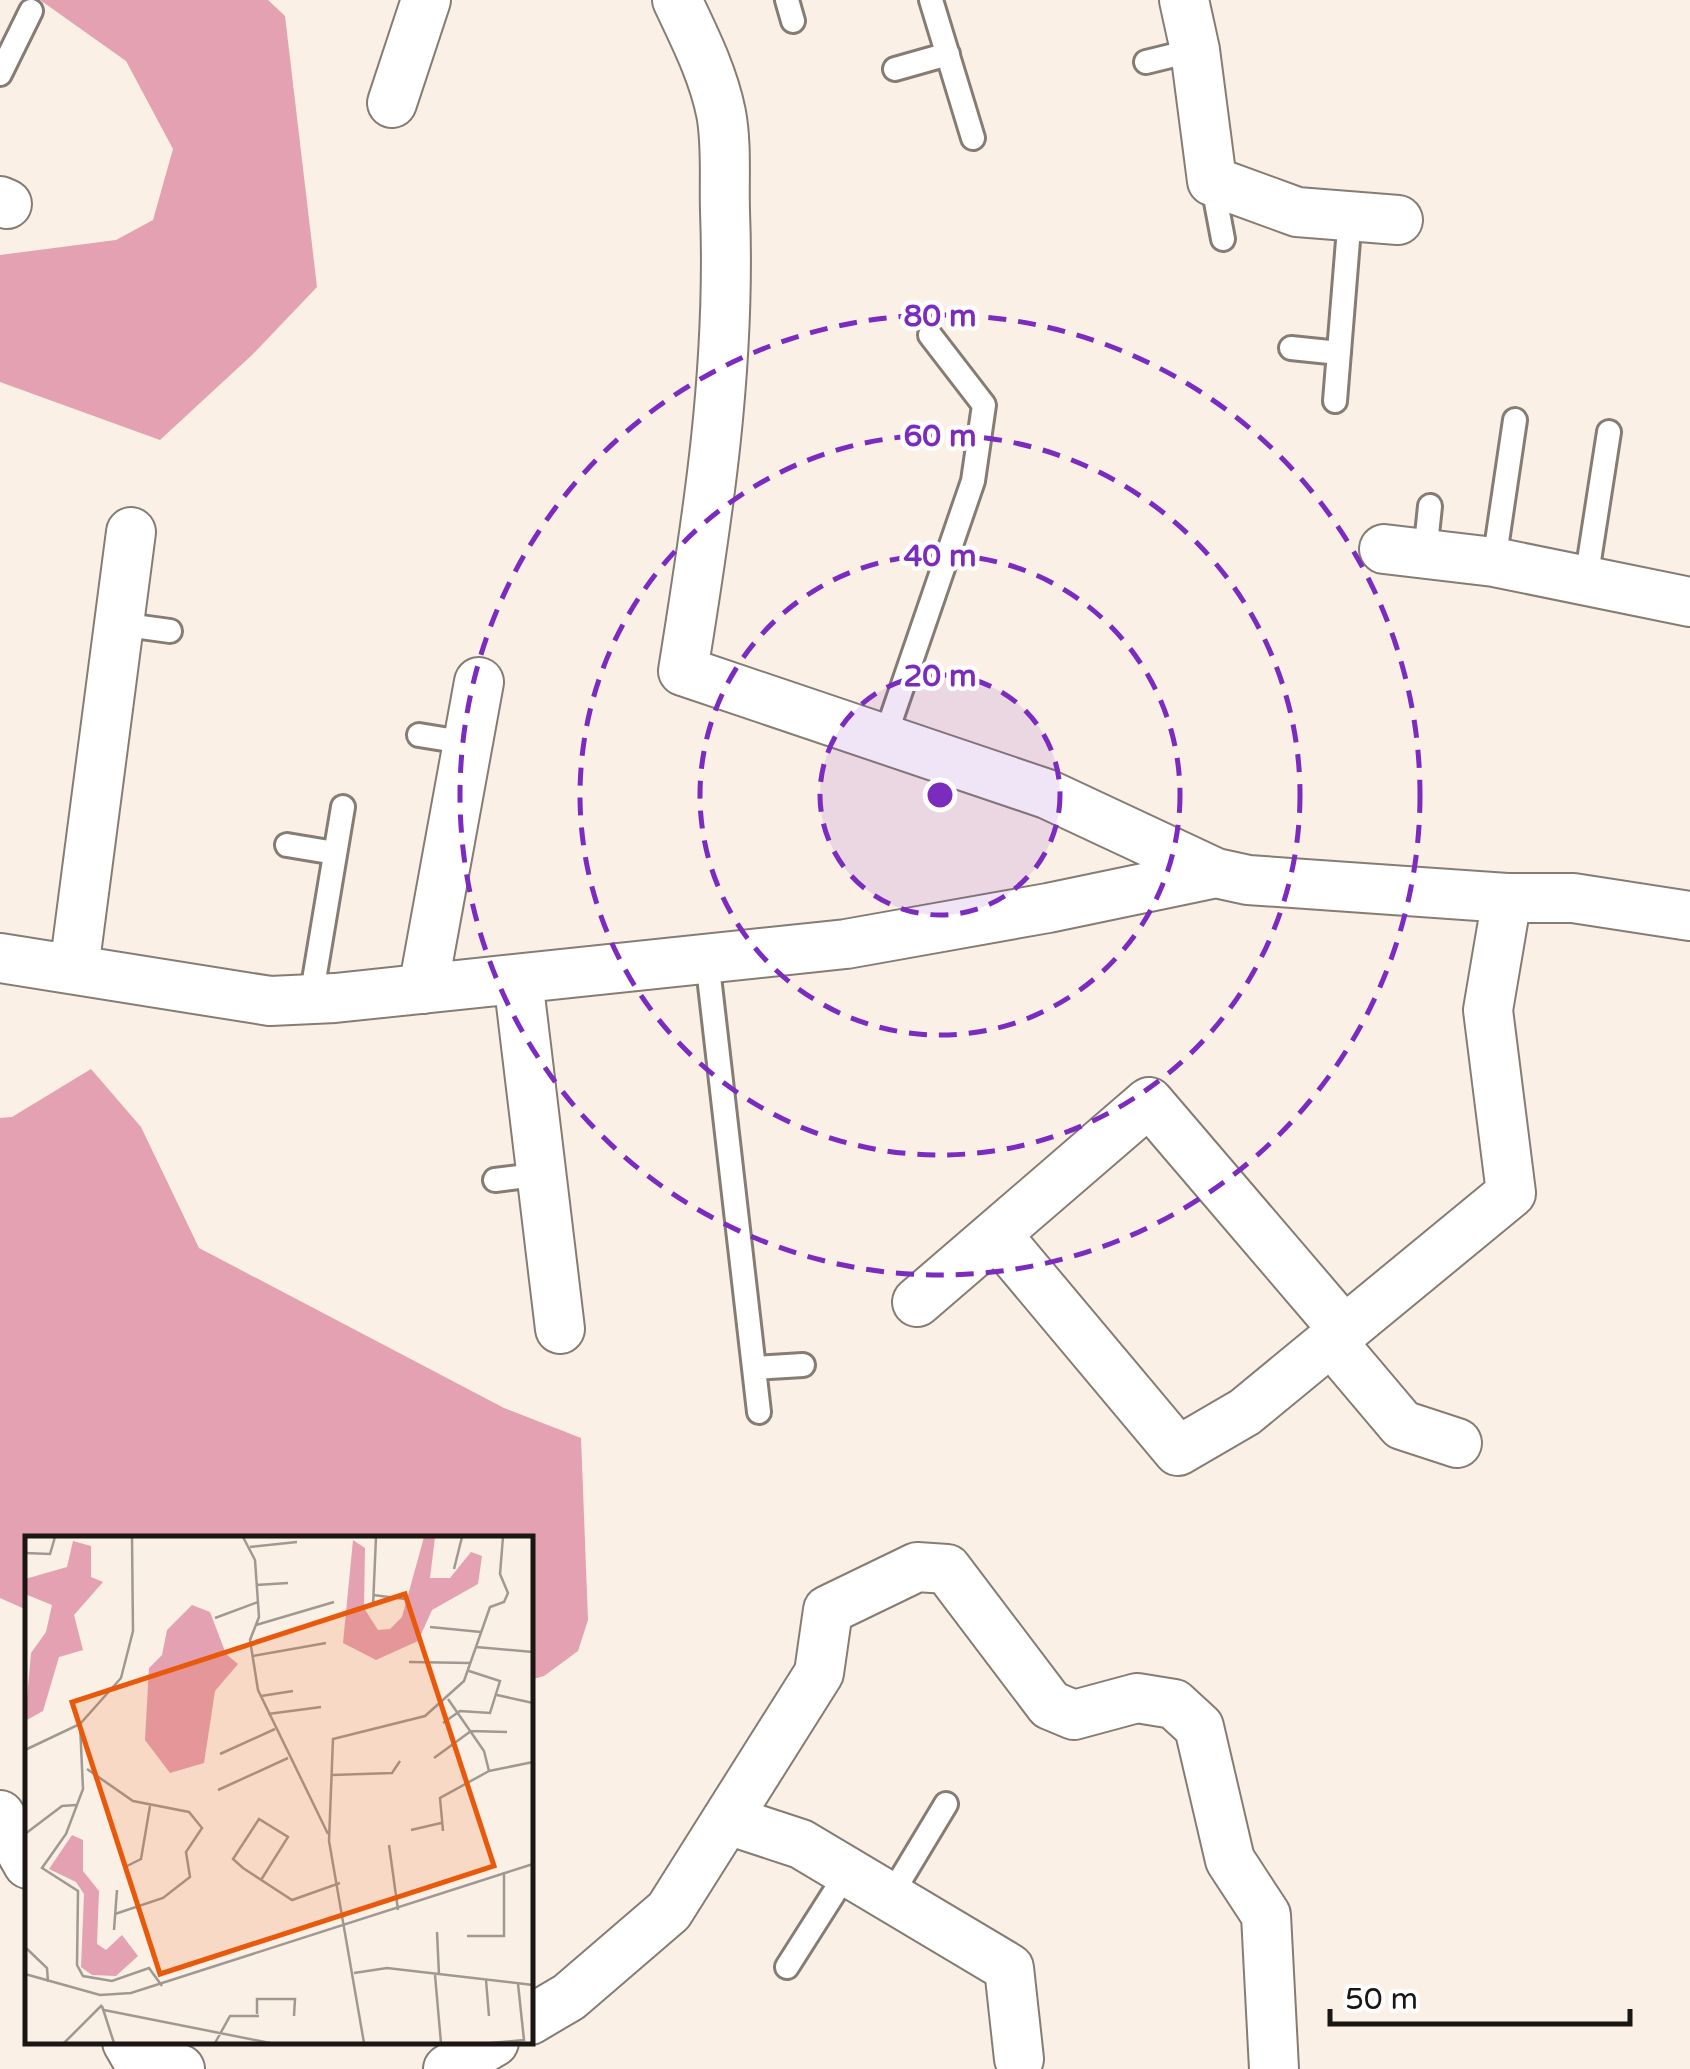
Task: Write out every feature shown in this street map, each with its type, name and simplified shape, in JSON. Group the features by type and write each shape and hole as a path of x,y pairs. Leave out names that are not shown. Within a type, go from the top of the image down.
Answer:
{"street":[{"path":"392,103 426,0"},
{"path":"676,0 706,62 722,115 727,255 724,382 706,531 683,671 1047,794 1216,873 1248,880 1507,898 1573,898 1690,916"},
{"path":"1184,0 1195,50 1212,181 1298,212 1398,220"},
{"path":"74,969 131,532"},
{"path":"1404,551 1494,562 1690,602"},
{"path":"423,989 479,682"},
{"path":"0,958 270,1001 423,989 846,944 1216,873"},
{"path":"996,1234 1178,1450 1245,1412 1511,1193 1488,1010 1507,898"},
{"path":"518,979 560,1330"},
{"path":"917,1302 1149,1102 1338,1335 1402,1425 1457,1443"},
{"path":"532,2019 569,1997 669,1910 820,1672 828,1610 918,1567 947,1569 1050,1704 1074,1715 1137,1698 1174,1704 1199,1727 1230,1860 1266,1916 1274,2069"},
{"path":"0,1815 25,1859"},
{"path":"728,1820 801,1844 1008,1968 1019,2059"},
{"path":"448,2069 491,2044"}],"lane":[{"path":"931,0 974,138"},
{"path":"0,74 31,11"},
{"path":"1146,62 1195,50"},
{"path":"895,69 948,54"},
{"path":"1212,181 1223,239"},
{"path":"1336,401 1350,216"},
{"path":"884,740 973,481 984,405 930,335"},
{"path":"1291,348 1339,353"},
{"path":"1494,562 1515,420"},
{"path":"1586,580 1608,432"},
{"path":"1404,551 1430,506"},
{"path":"119,624 170,632"},
{"path":"419,735 468,742"},
{"path":"311,998 343,807"},
{"path":"287,845 334,854"},
{"path":"707,959 759,1412"},
{"path":"495,1180 543,1174"},
{"path":"754,1368 803,1366"},
{"path":"890,1896 946,1804"},
{"path":"786,1967 848,1871"}],"shaded area":[{"path":"40,0 268,0 285,16 317,287 252,355 160,440 0,382 0,255 116,240 153,220 173,149 126,61"},
{"path":"91,1069 141,1127 199,1248 504,1408 581,1438 588,1620 578,1651 544,1676 532,1679 532,1536 25,1536 25,1609 0,1598 0,1118 12,1117"}]}
